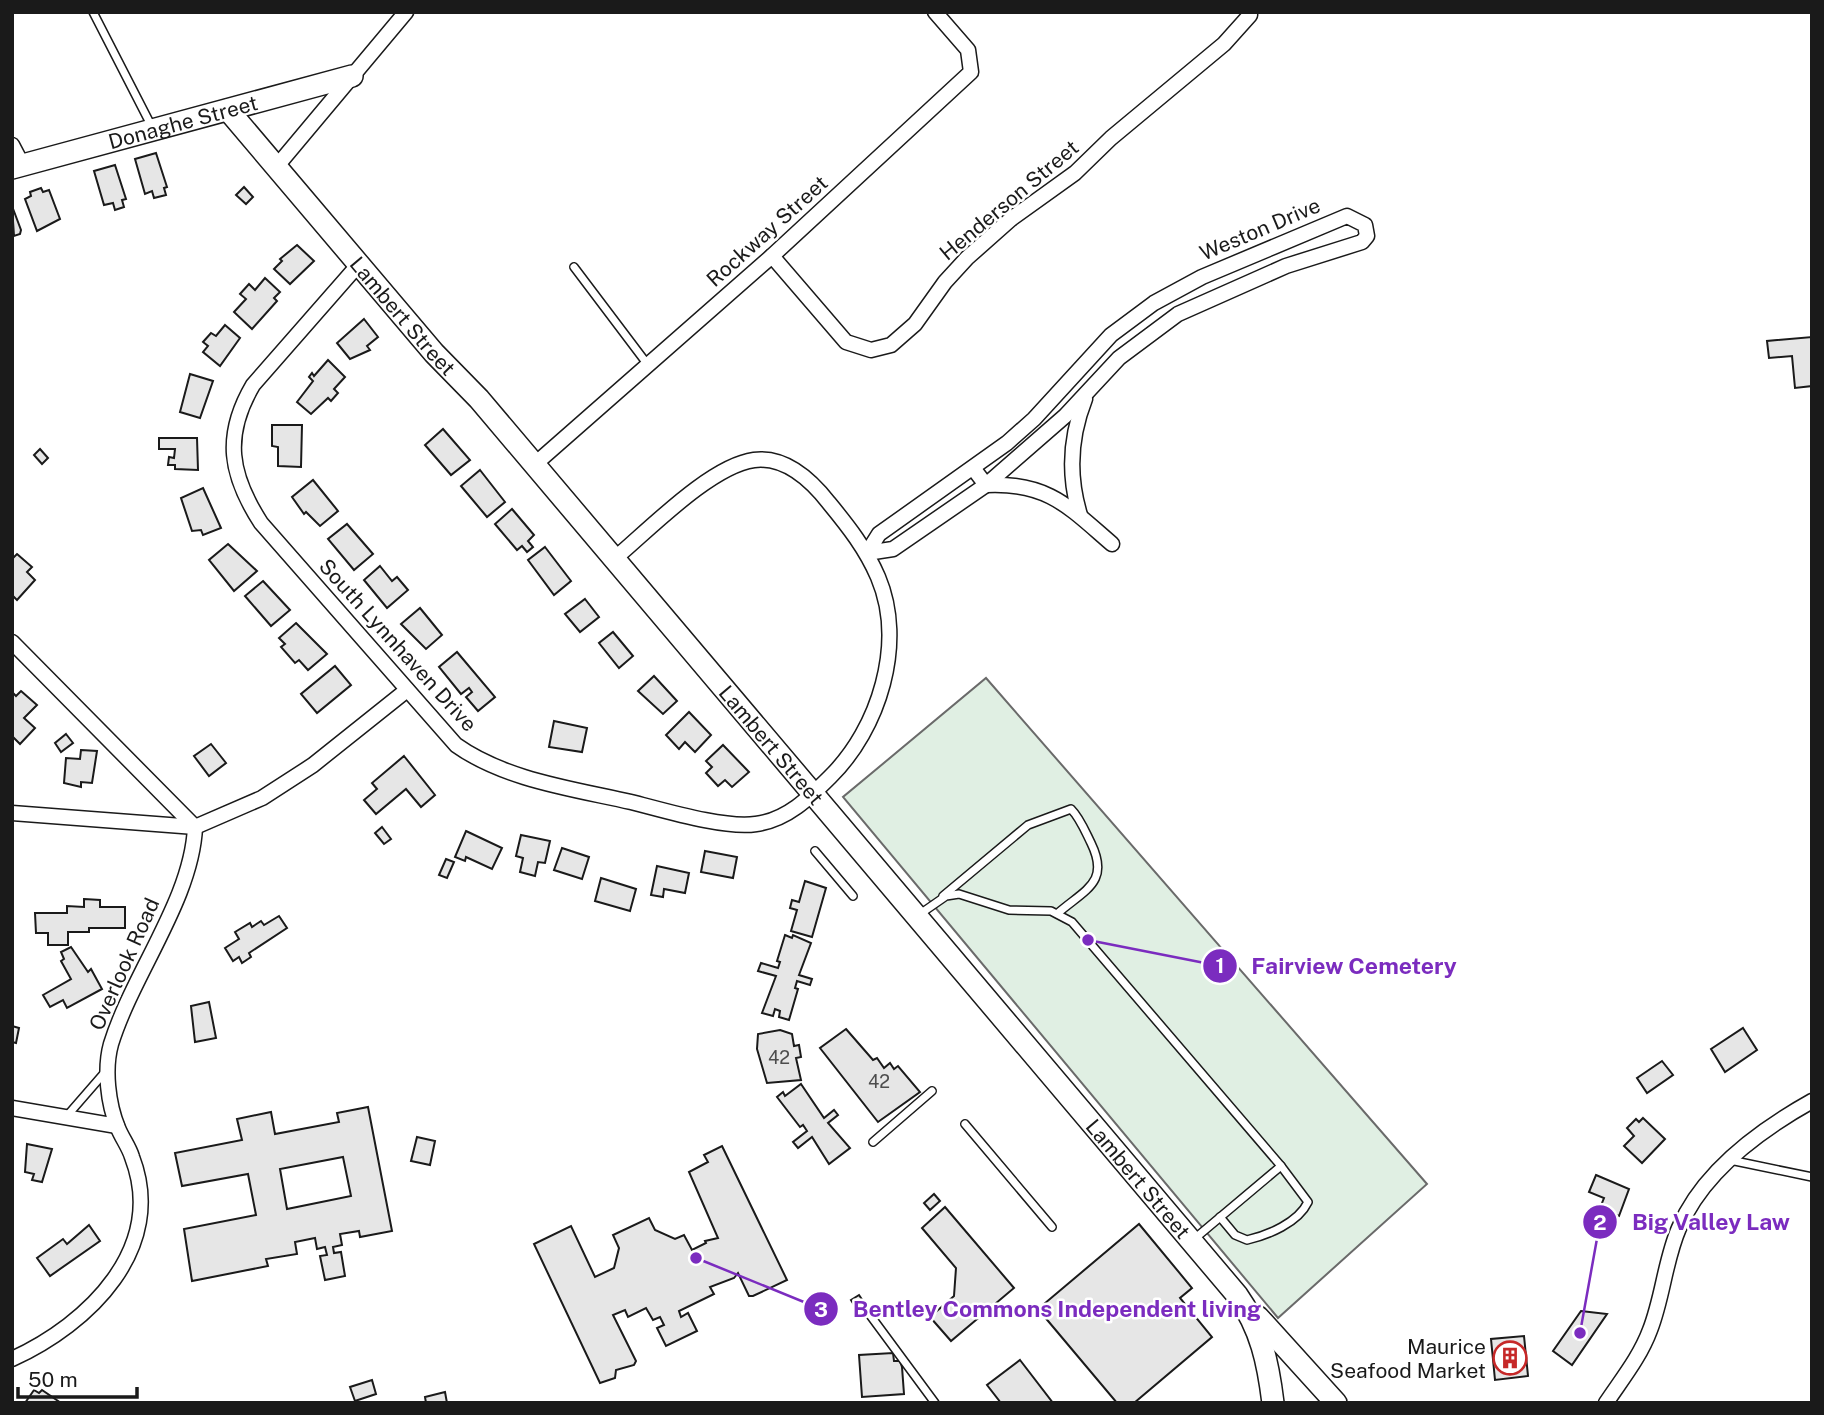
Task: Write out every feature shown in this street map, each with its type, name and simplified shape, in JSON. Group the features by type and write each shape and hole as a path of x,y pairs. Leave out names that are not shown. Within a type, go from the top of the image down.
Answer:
{"street":[{"path":"277,166 406,12"},
{"name":"Rockway Street","path":"534,465 772,256 971,72 968,50 935,12"},
{"name":"Henderson Street","path":"772,256 846,342 871,350 891,345 915,324 945,282 967,258 1012,219 1069,178 1111,138 1224,44 1250,15"},
{"name":"Donaghe Street","path":"18,167 352,76"},
{"name":"Lambert Street","path":"228,110 534,465 1237,1294 1264,1346 1273,1403"},
{"path":"12,145 18,167"},
{"name":"Weston Drive","path":"1347,216 1365,225 1367,236 1356,245 1286,266 1178,314 1134,345 1065,416 986,485 893,549 867,553 879,534 973,468 1034,419 1111,335 1154,303 1202,277 1329,221 1347,216"},
{"name":"South Lynnhaven Drive","path":"359,264 253,385 236,422 233,453 243,494 261,523 458,747 486,762 545,782 714,821 752,825 788,813 813,795 856,747 872,715 883,682 888,616 880,580 867,553 812,484 790,468 758,460 722,470 613,560"},
{"path":"1080,517 1073,492 1071,459 1078,415 1088,391"},
{"path":"973,468 986,485 1011,485 1062,500 1112,544"},
{"path":"12,642 195,827"},
{"path":"12,813 195,827 262,798 313,765 407,690"},
{"name":"Overlook Road","path":"12,1359 39,1347 75,1321 113,1282 126,1264 139,1232 141,1187 132,1156 117,1126 107,1071 110,1047 128,996 186,878 194,848 195,827"},
{"path":"1606,1403 1634,1363 1651,1329 1671,1250 1695,1199 1730,1160 1812,1101"},
{"path":"12,1108 117,1126"},
{"path":"1237,1294 1336,1403"}],"lane":[{"path":"93,12 153,129"},
{"path":"574,267 648,365"},
{"path":"916,917 1028,825 1071,809 1100,862 1093,883 1058,913"},
{"path":"815,852 853,895"},
{"path":"942,898 959,894 1009,910 1058,913 1072,922 1305,1195 1308,1202 1303,1212 1261,1237 1247,1240 1235,1235 1220,1217"},
{"path":"66,1117 107,1071"},
{"path":"873,1142 932,1091"},
{"path":"965,1124 1052,1227"},
{"path":"1730,1160 1777,1172 1812,1177"},
{"path":"1192,1241 1280,1166"},
{"path":"870,1315 935,1403"}],"green space":[{"path":"986,678 1427,1184 1278,1318 843,797"}],"building":[{"path":"156,153 167,187 164,188 166,195 154,198 152,191 145,194 135,159"},
{"path":"115,165 126,199 122,200 124,207 115,210 113,203 104,205 94,171"},
{"path":"244,187 253,197 246,204 236,195"},
{"path":"41,188 43,192 49,190 60,219 37,231 25,199 31,196 30,192"},
{"path":"12,206 21,230 20,234 14,236"},
{"path":"297,245 314,261 290,284 274,269 282,261 280,259"},
{"path":"265,278 280,292 274,298 277,301 252,329 234,312 246,299 240,294 249,284 255,290"},
{"path":"364,319 378,337 367,346 370,350 350,359 337,343"},
{"path":"225,325 240,338 220,366 203,352 208,346 203,342 211,333 216,336"},
{"path":"1812,337 1812,386 1795,388 1792,356 1769,358 1767,341"},
{"path":"328,360 345,377 334,389 338,393 331,401 328,398 311,414 297,402 313,381 309,377 312,373 314,376"},
{"path":"190,374 213,381 200,418 180,412"},
{"path":"272,425 302,425 301,467 278,466 278,447 272,446"},
{"path":"443,429 470,460 451,475 425,445"},
{"path":"159,438 197,438 198,470 175,469 175,465 168,465 169,457 174,458 175,449 159,449"},
{"path":"40,449 48,458 42,464 34,455"},
{"path":"480,470 505,502 487,517 461,486"},
{"path":"313,480 338,511 320,526 306,512 304,514 292,497"},
{"path":"203,488 221,528 203,535 201,530 192,531 181,498"},
{"path":"512,509 534,535 528,541 533,547 527,552 522,546 517,550 495,524"},
{"path":"347,524 373,554 354,570 328,539"},
{"path":"228,544 257,571 234,591 209,560"},
{"path":"545,547 571,581 554,595 528,560"},
{"path":"17,554 32,567 27,572 35,580 17,600 12,595 12,559"},
{"path":"380,566 392,581 397,577 408,590 387,608 364,580"},
{"path":"263,581 290,610 271,626 245,596"},
{"path":"585,599 599,617 580,632 565,614"},
{"path":"420,608 442,635 426,649 401,624"},
{"path":"296,623 327,654 308,670 299,660 295,663 281,647 285,644 279,638"},
{"path":"613,632 633,656 619,668 599,643"},
{"path":"457,652 495,697 478,711 466,697 472,692 469,688 461,694 439,667"},
{"path":"335,666 351,685 317,713 301,694"},
{"path":"654,676 677,701 663,714 638,691"},
{"path":"21,691 37,705 24,718 35,728 20,744 12,736 12,692 16,696"},
{"path":"689,712 711,735 695,752 685,742 679,749 666,735"},
{"path":"554,721 587,728 582,752 549,747"},
{"path":"66,734 73,743 61,752 55,743"},
{"path":"211,744 226,763 209,776 194,756"},
{"path":"723,745 749,772 732,787 725,780 718,786 706,773 712,767 706,761"},
{"path":"81,750 97,751 92,783 81,782 81,787 64,783 66,758 80,759"},
{"path":"404,756 435,795 421,807 406,789 376,814 364,800 377,789 372,783"},
{"path":"382,827 391,839 384,844 375,833"},
{"path":"466,831 502,848 492,869 466,857 465,861 455,857"},
{"path":"521,835 550,841 545,863 538,862 535,876 520,872 523,858 516,856"},
{"path":"562,848 589,857 582,879 554,870"},
{"path":"705,851 737,857 733,878 701,872"},
{"path":"446,859 454,862 447,878 439,875"},
{"path":"657,866 689,873 685,893 664,889 663,897 651,895"},
{"path":"601,878 636,889 630,911 595,901"},
{"path":"805,881 826,888 812,937 791,931 797,910 790,908 792,900 799,902"},
{"path":"84,899 100,900 100,907 125,907 125,928 89,928 89,932 68,932 68,945 48,945 48,933 36,933 35,913 67,913 67,906 84,907"},
{"path":"279,916 287,928 249,953 251,957 242,963 239,957 233,961 225,948 239,939 235,932 250,923 252,927 261,921 264,925"},
{"path":"785,935 792,938 793,935 811,943 799,975 812,979 810,985 797,981 795,988 798,989 789,1020 779,1017 780,1011 775,1009 773,1016 762,1013 776,976 758,971 761,963 778,968 780,962 777,961"},
{"path":"71,947 88,972 91,969 102,989 67,1008 63,1000 50,1007 43,995 71,979 61,961 64,959 61,952"},
{"path":"209,1002 216,1038 195,1042 191,1006"},
{"path":"12,1026 19,1028 16,1043 12,1042"},
{"path":"1743,1028 1757,1050 1725,1072 1711,1049"},
{"path":"846,1029 873,1060 877,1058 884,1068 890,1063 894,1069 898,1066 920,1092 878,1122 820,1048"},
{"path":"780,1030 792,1034 794,1046 799,1045 801,1057 796,1058 801,1080 767,1083 757,1049 758,1034"},
{"path":"1662,1061 1673,1075 1647,1093 1637,1078"},
{"path":"801,1084 824,1118 834,1110 838,1115 828,1123 850,1148 829,1164 812,1137 798,1148 793,1142 807,1131 803,1125 800,1127 777,1097 783,1092 785,1096"},
{"path":"368,1107 392,1231 360,1237 359,1231 340,1234 342,1245 333,1247 334,1253 341,1252 345,1276 325,1280 320,1256 327,1255 325,1247 317,1249 315,1238 295,1242 297,1254 266,1259 268,1266 192,1281 184,1229 256,1215 248,1174 182,1186 175,1153 242,1140 237,1119 271,1112 275,1134 339,1122 337,1113","holes":["343,1157 351,1196 287,1209 280,1169"]},
{"path":"1643,1118 1665,1139 1642,1163 1624,1146 1634,1136 1627,1128 1636,1119 1639,1122"},
{"path":"417,1137 435,1141 430,1165 411,1161"},
{"path":"27,1144 52,1149 42,1182 32,1180 34,1174 25,1172"},
{"path":"722,1146 787,1280 753,1296 749,1296 738,1273 734,1278 710,1287 714,1294 679,1311 681,1317 688,1313 697,1331 666,1346 657,1328 664,1325 660,1317 653,1320 646,1308 628,1317 625,1310 613,1315 636,1361 634,1365 616,1370 615,1378 600,1383 534,1244 571,1226 595,1277 614,1268 619,1248 613,1235 649,1218 655,1230 675,1239 684,1235 692,1250 706,1243 705,1241 718,1238 689,1172 708,1162 704,1155"},
{"path":"1596,1175 1629,1189 1619,1216 1600,1208 1604,1198 1589,1192"},
{"path":"934,1194 940,1201 930,1210 924,1203"},
{"path":"945,1207 1014,1288 951,1341 930,1317 954,1296 956,1268 922,1228"},
{"path":"1139,1224 1192,1288 1180,1298 1212,1337 1134,1403 1117,1403 1038,1309"},
{"path":"89,1225 100,1241 50,1276 37,1258 63,1239 67,1244"},
{"path":"859,1295 867,1307 859,1313 851,1300"},
{"path":"1581,1311 1607,1314 1572,1365 1553,1351"},
{"name":"Maurice Seafood Market","path":"1524,1336 1528,1376 1495,1380 1491,1339"},
{"path":"893,1353 894,1361 900,1361 902,1367 904,1394 862,1397 859,1355"},
{"path":"1020,1360 1053,1403 1001,1403 987,1385"},
{"path":"372,1380 376,1394 355,1401 350,1387"},
{"path":"34,1390 39,1393 42,1390 61,1403 25,1403"},
{"path":"445,1392 447,1403 426,1403 425,1397"}],"place":[{"name":"Fairview Cemetery","path":"1088,940"},
{"name":"Bentley Commons Independent living","path":"696,1258"},
{"name":"Big Valley Law","path":"1580,1333"},
{"name":"Maurice Seafood Market","path":"1510,1358"}]}
